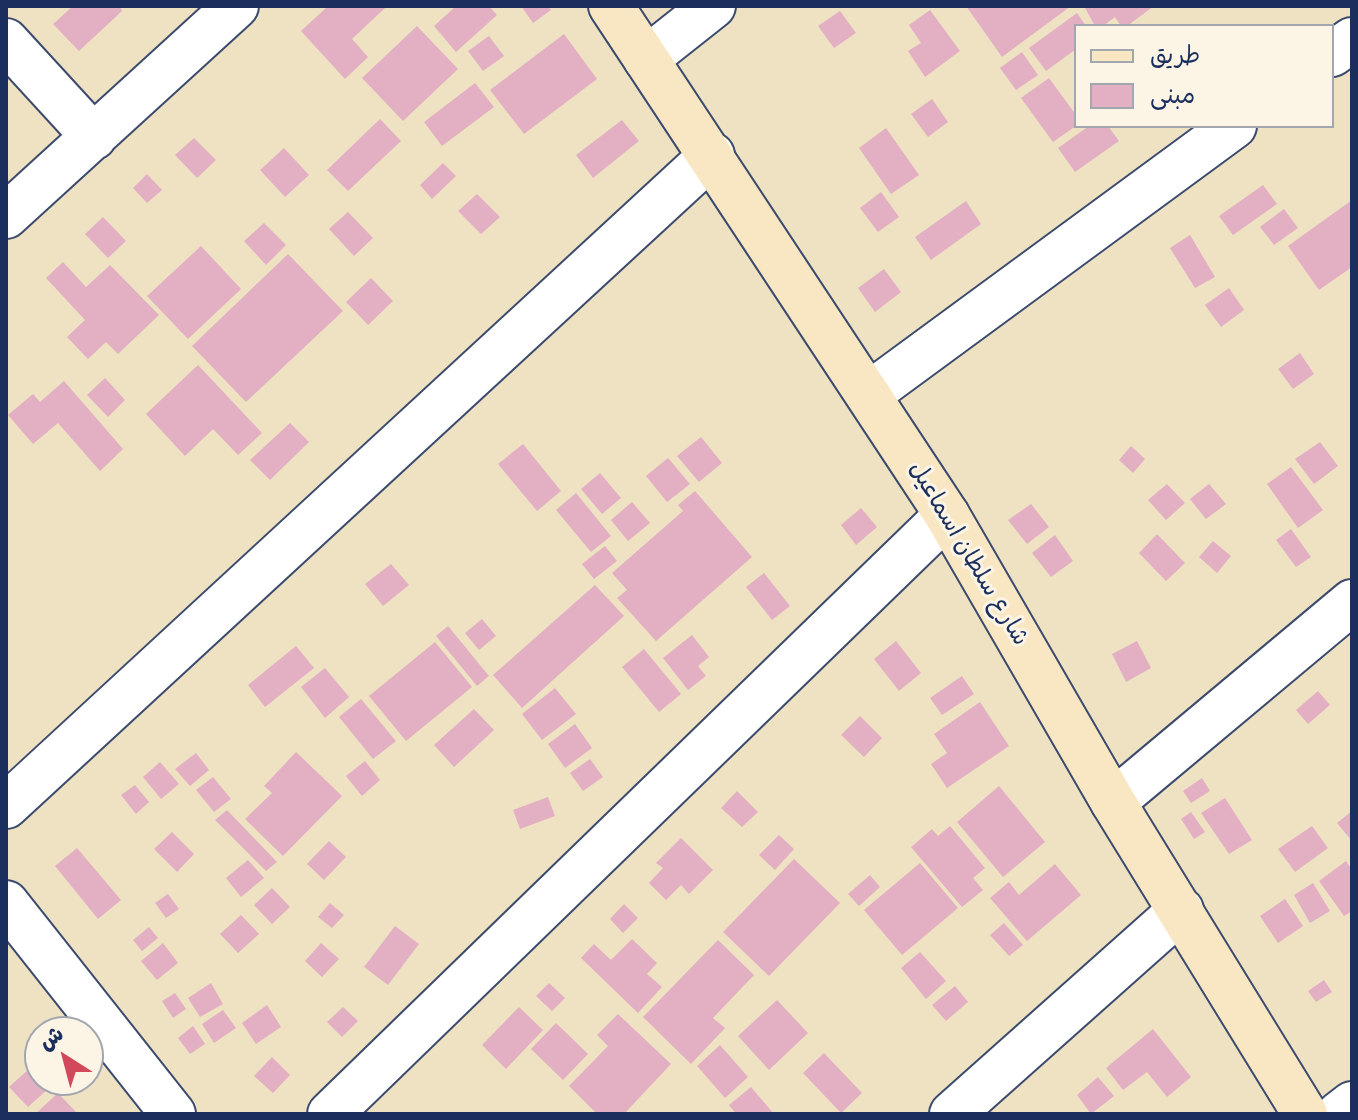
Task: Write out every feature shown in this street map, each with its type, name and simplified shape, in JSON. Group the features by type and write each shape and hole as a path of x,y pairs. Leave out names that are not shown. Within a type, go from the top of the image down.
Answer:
{"street":[{"path":"6,216 236,6"},
{"name":"شارع سلطان اسماعيل","path":"611,6 947,515 1113,802 1305,1114"},
{"path":"646,59 713,6"},
{"path":"1334,53 1352,40"},
{"path":"6,41 94,137"},
{"path":"869,394 1231,128"},
{"path":"6,806 712,155"},
{"path":"330,1114 947,515"},
{"path":"1113,802 1352,602"},
{"path":"6,903 173,1114"},
{"path":"952,1114 1181,910"},
{"path":"1339,1114 1352,1104"}],"building":[{"path":"73,6 120,6 122,11 79,51 53,24"},
{"path":"328,6 385,8 352,39 368,57 345,79 301,31"},
{"path":"456,6 489,6 497,15 456,52 434,26"},
{"path":"521,6 548,6 551,10 533,23"},
{"path":"966,6 1071,6 1002,57"},
{"path":"1084,6 1154,6 1130,24 1120,24 1115,17 1106,24 1094,24"},
{"path":"930,10 960,51 925,77 908,51 921,43 909,25"},
{"path":"840,11 856,33 834,48 818,26"},
{"path":"1077,13 1085,24 1074,24 1074,50 1046,71 1029,48"},
{"path":"417,26 458,69 403,121 362,78"},
{"path":"564,34 597,79 524,134 490,90"},
{"path":"489,36 504,56 483,71 468,51"},
{"path":"1022,52 1038,75 1016,90 1000,68"},
{"path":"1049,78 1074,112 1074,127 1053,142 1021,98"},
{"path":"475,83 494,107 442,146 424,122"},
{"path":"932,99 948,122 928,137 911,114"},
{"path":"380,119 401,141 348,191 327,170"},
{"path":"622,120 639,141 593,178 576,155"},
{"path":"886,128 919,175 891,194 859,148"},
{"path":"1086,128 1109,128 1119,141 1075,172 1058,148"},
{"path":"194,138 216,160 197,178 175,155"},
{"path":"284,148 309,175 285,197 260,170"},
{"path":"443,163 456,176 432,199 420,185"},
{"path":"147,174 162,190 147,203 133,188"},
{"path":"1263,185 1277,204 1233,235 1219,216"},
{"path":"881,192 899,217 878,232 860,208"},
{"path":"477,194 500,217 481,234 458,211"},
{"path":"1352,200 1352,267 1319,290 1288,246"},
{"path":"966,201 981,224 931,260 915,237"},
{"path":"1284,209 1298,228 1274,245 1260,227"},
{"path":"348,212 373,238 354,256 329,229"},
{"path":"103,217 126,241 108,258 85,234"},
{"path":"264,223 286,245 266,265 244,241"},
{"path":"1190,235 1215,277 1195,288 1170,248"},
{"path":"201,246 241,289 188,339 147,296"},
{"path":"288,254 343,311 246,402 192,346"},
{"path":"63,262 86,287 110,265 159,315 118,354 106,342 88,359 67,337 85,320 46,278"},
{"path":"884,269 901,292 875,312 858,288"},
{"path":"371,278 393,301 368,325 346,302"},
{"path":"1229,288 1244,310 1221,327 1205,305"},
{"path":"1300,353 1314,374 1293,389 1278,369"},
{"path":"198,365 262,433 238,455 213,429 185,456 146,414"},
{"path":"105,378 125,400 108,417 87,395"},
{"path":"64,381 123,449 100,471 58,423 33,444 8,415 33,394 40,402"},
{"path":"290,423 309,442 270,480 250,460"},
{"path":"701,437 722,463 699,482 677,456"},
{"path":"1320,442 1338,466 1314,484 1295,459"},
{"path":"523,444 561,491 537,511 498,464"},
{"path":"1131,446 1145,459 1133,473 1119,460"},
{"path":"668,458 690,484 667,502 646,476"},
{"path":"1291,467 1323,510 1298,528 1267,484"},
{"path":"600,473 621,498 602,514 581,489"},
{"path":"1167,484 1185,503 1166,520 1148,500"},
{"path":"1209,484 1226,504 1206,519 1190,499"},
{"path":"695,491 752,557 656,641 617,598 627,590 612,573 683,511 678,505"},
{"path":"576,493 611,536 591,552 556,510"},
{"path":"632,502 650,523 628,541 611,520"},
{"path":"1031,504 1049,527 1027,544 1008,520"},
{"path":"861,508 877,527 856,545 841,525"},
{"path":"1291,529 1311,557 1296,567 1276,540"},
{"path":"1157,534 1185,563 1166,581 1139,553"},
{"path":"1055,535 1073,561 1051,577 1032,553"},
{"path":"1213,541 1231,556 1217,573 1199,557"},
{"path":"605,546 617,561 594,579 582,564"},
{"path":"391,564 409,585 383,606 365,584"},
{"path":"764,573 790,606 772,620 746,587"},
{"path":"595,585 624,616 522,708 493,675"},
{"path":"482,619 496,636 479,650 465,633"},
{"path":"448,626 489,676 477,686 436,636"},
{"path":"692,635 709,657 698,666 706,676 688,690 663,658"},
{"path":"896,641 921,673 899,691 874,659"},
{"path":"1137,641 1151,668 1126,682 1112,654"},
{"path":"435,642 472,687 406,741 369,696"},
{"path":"296,646 314,668 265,707 248,685"},
{"path":"644,649 681,694 659,712 622,667"},
{"path":"325,668 349,697 325,718 301,687"},
{"path":"962,676 974,694 942,715 930,698"},
{"path":"555,688 576,714 542,740 522,714"},
{"path":"1318,691 1330,705 1308,724 1296,710"},
{"path":"361,699 396,741 373,759 339,717"},
{"path":"980,702 1009,746 947,788 931,764 947,753 934,734"},
{"path":"474,709 494,730 454,767 434,745"},
{"path":"860,716 882,738 864,757 841,735"},
{"path":"575,724 592,748 565,768 548,744"},
{"path":"296,752 342,796 283,856 245,819 272,793 264,786"},
{"path":"196,753 209,770 190,786 175,769"},
{"path":"590,759 603,777 583,791 570,773"},
{"path":"365,761 380,780 362,796 346,776"},
{"path":"160,762 179,784 161,799 143,777"},
{"path":"213,777 231,799 214,812 196,790"},
{"path":"1202,778 1210,791 1191,803 1183,791"},
{"path":"135,785 149,802 136,814 121,795"},
{"path":"999,786 1045,842 1003,877 957,822"},
{"path":"737,791 758,812 742,827 721,808"},
{"path":"548,797 555,816 520,829 513,810"},
{"path":"1225,798 1252,840 1229,854 1201,813"},
{"path":"227,810 277,862 266,871 215,820"},
{"path":"1352,811 1352,841 1337,823"},
{"path":"1191,812 1205,832 1194,839 1181,819"},
{"path":"950,826 985,868 973,878 983,890 962,907 911,847 932,829 938,836"},
{"path":"1312,826 1328,848 1295,872 1278,849"},
{"path":"172,832 194,854 177,872 154,849"},
{"path":"779,835 794,849 775,870 759,855"},
{"path":"681,838 713,870 689,894 681,885 666,900 649,883 663,868 656,863"},
{"path":"329,841 346,857 324,880 307,864"},
{"path":"77,848 121,900 98,919 55,866"},
{"path":"794,859 840,903 769,976 723,932"},
{"path":"248,860 264,878 241,897 226,878"},
{"path":"1346,861 1352,870 1352,911 1344,916 1319,881"},
{"path":"920,863 958,908 902,955 864,910"},
{"path":"1055,864 1081,895 1027,941 990,898 1009,882 1019,895"},
{"path":"870,875 880,887 859,906 848,894"},
{"path":"1313,883 1330,911 1310,923 1294,895"},
{"path":"272,888 290,907 272,924 254,905"},
{"path":"168,894 179,909 166,918 155,903"},
{"path":"1285,899 1303,926 1278,943 1260,916"},
{"path":"330,903 344,915 332,928 318,917"},
{"path":"624,904 638,918 623,933 610,919"},
{"path":"241,915 259,934 238,953 220,934"},
{"path":"1004,923 1023,945 1009,956 990,935"},
{"path":"395,926 419,944 388,985 364,967"},
{"path":"149,927 158,938 142,951 133,940"},
{"path":"632,939 657,963 647,974 662,987 638,1013 581,958 594,944 611,960"},
{"path":"718,940 754,975 713,1018 725,1028 691,1064 643,1017"},
{"path":"163,943 178,963 157,980 141,961"},
{"path":"321,943 339,959 322,977 305,961"},
{"path":"920,952 946,981 926,999 901,968"},
{"path":"1324,980 1332,992 1316,1002 1308,991"},
{"path":"211,983 223,1004 200,1017 188,998"},
{"path":"549,983 565,998 552,1011 536,996"},
{"path":"955,986 968,1002 946,1021 932,1005"},
{"path":"175,993 186,1009 173,1018 162,1001"},
{"path":"777,1000 808,1033 769,1070 738,1036"},
{"path":"267,1005 281,1027 256,1044 242,1023"},
{"path":"343,1007 358,1021 342,1037 327,1022"},
{"path":"519,1007 543,1030 506,1069 482,1045"},
{"path":"223,1010 236,1028 214,1043 202,1024"},
{"path":"618,1014 671,1064 624,1114 597,1114 569,1086 608,1046 597,1035"},
{"path":"556,1023 588,1054 563,1080 531,1049"},
{"path":"193,1026 205,1044 190,1054 178,1038"},
{"path":"1153,1029 1191,1077 1167,1097 1147,1072 1123,1090 1106,1068"},
{"path":"720,1045 748,1077 725,1098 697,1066"},
{"path":"824,1053 862,1093 841,1113 803,1073"},
{"path":"272,1057 290,1075 273,1093 254,1076"},
{"path":"24,1073 24,1096 40,1096 28,1107 9,1087"},
{"path":"1098,1077 1114,1096 1091,1114 1077,1095"},
{"path":"751,1087 774,1114 736,1114 729,1105"},
{"path":"55,1096 61,1096 78,1114 35,1114"}]}
